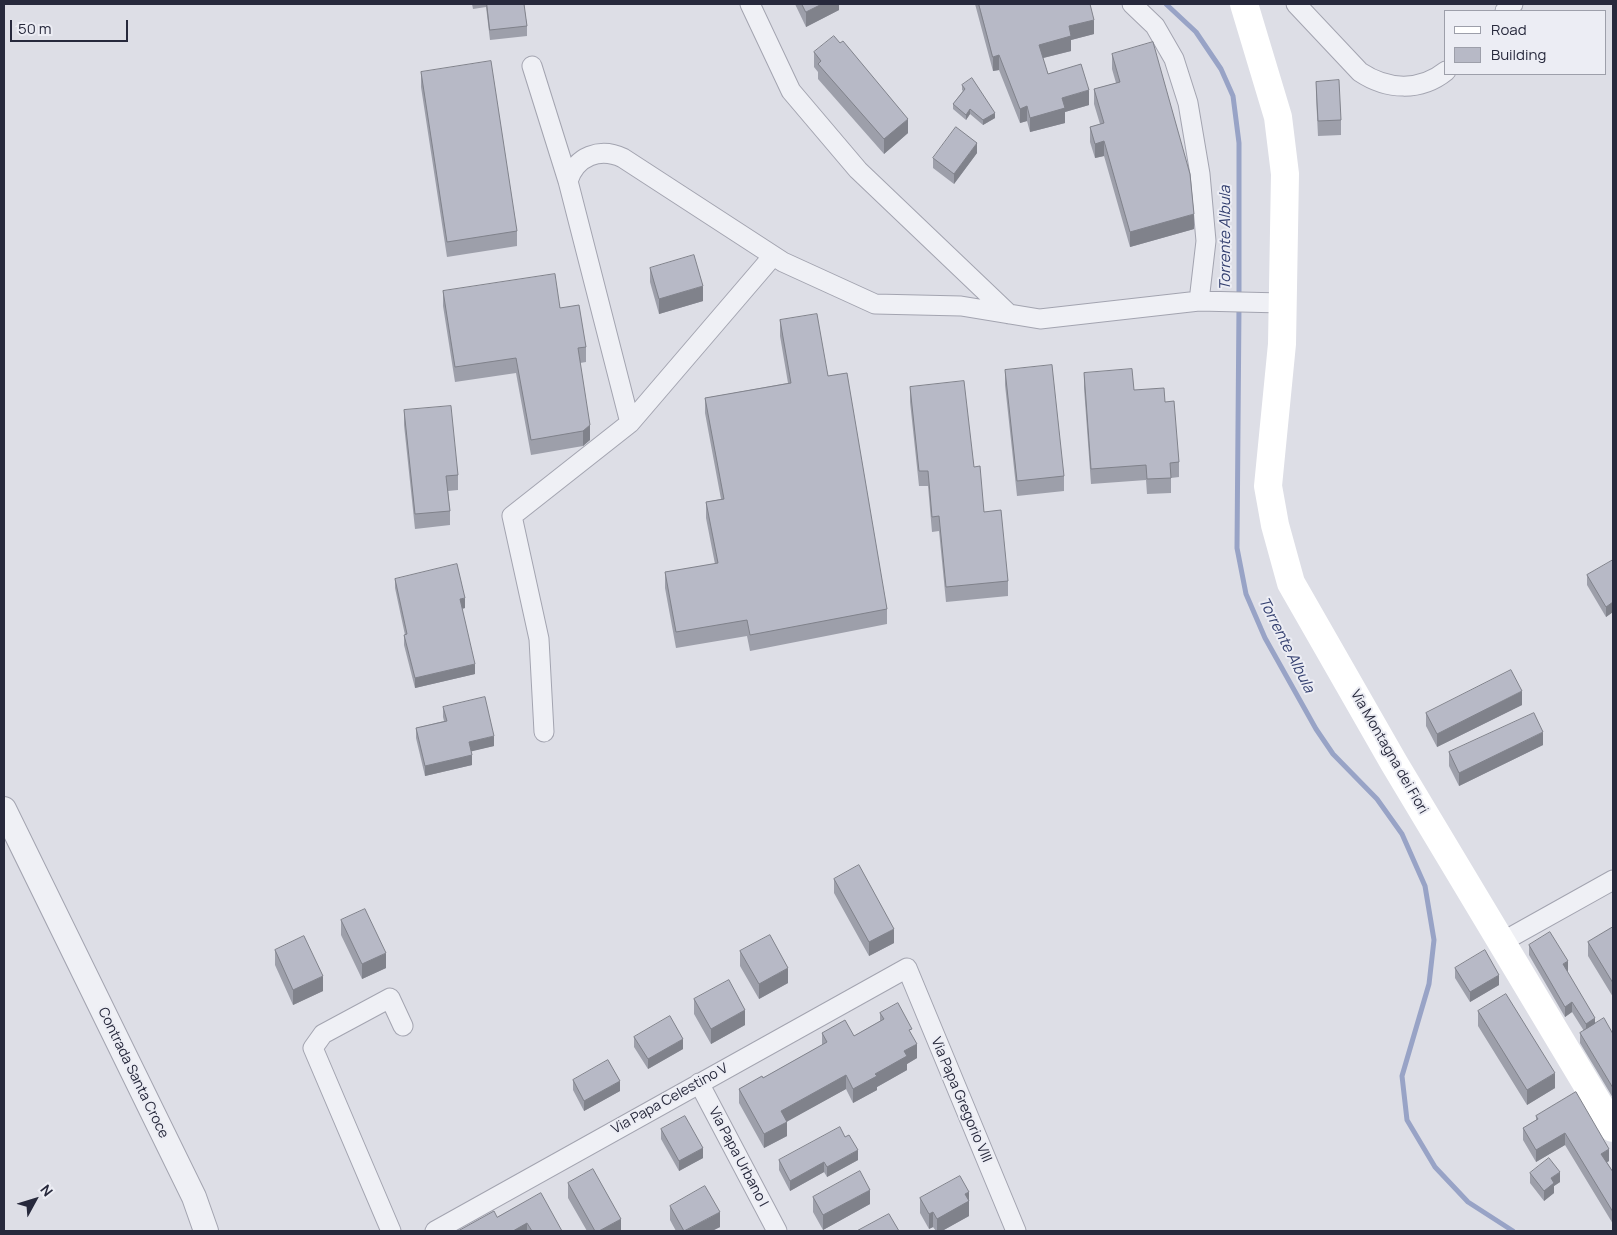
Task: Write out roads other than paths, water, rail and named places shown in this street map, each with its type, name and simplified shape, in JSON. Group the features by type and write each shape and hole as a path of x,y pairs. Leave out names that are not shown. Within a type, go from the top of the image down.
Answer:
{"main road":[{"name":"Via Montagna dei Fiori","path":"1244,4 1278,117 1286,174 1273,303 1282,344 1268,486 1275,525 1291,583 1389,754 1613,1128"}],"street":[{"path":"750,4 792,91 858,170 1009,315"},
{"path":"1132,4 1155,26 1174,59 1188,104 1200,174 1206,241 1206,301"},
{"path":"1296,4 1360,72 1379,83 1401,87 1412,86 1432,80 1444,72"},
{"path":"532,66 568,181 630,423"},
{"path":"568,181 575,167 588,156 605,153 614,154 783,262 875,304 961,306 1040,319 1206,301 1273,303"},
{"path":"544,732 539,639 512,516 630,423 773,256"},
{"name":"Contrada Santa Croce","path":"4,809 194,1197 206,1231"},
{"path":"1502,942 1613,880"},
{"name":"Via Papa Celestino V","path":"435,1231 907,968"},
{"name":"Via Papa Gregorio VIII","path":"907,968 1016,1231"},
{"path":"391,1231 313,1048 323,1034 390,998 403,1026"},
{"name":"Via Papa Urbano I","path":"699,1083 777,1231"}],"waterway":[{"name":"Torrente Albula","path":"1166,4 1196,32 1221,69 1233,96 1239,143 1239,297"},
{"name":"Torrente Albula","path":"1239,306 1237,548 1246,594 1265,638 1316,729 1333,754 1377,799 1402,834 1425,886 1434,940 1429,984 1402,1076 1407,1120 1435,1167 1468,1202 1513,1231"}]}
